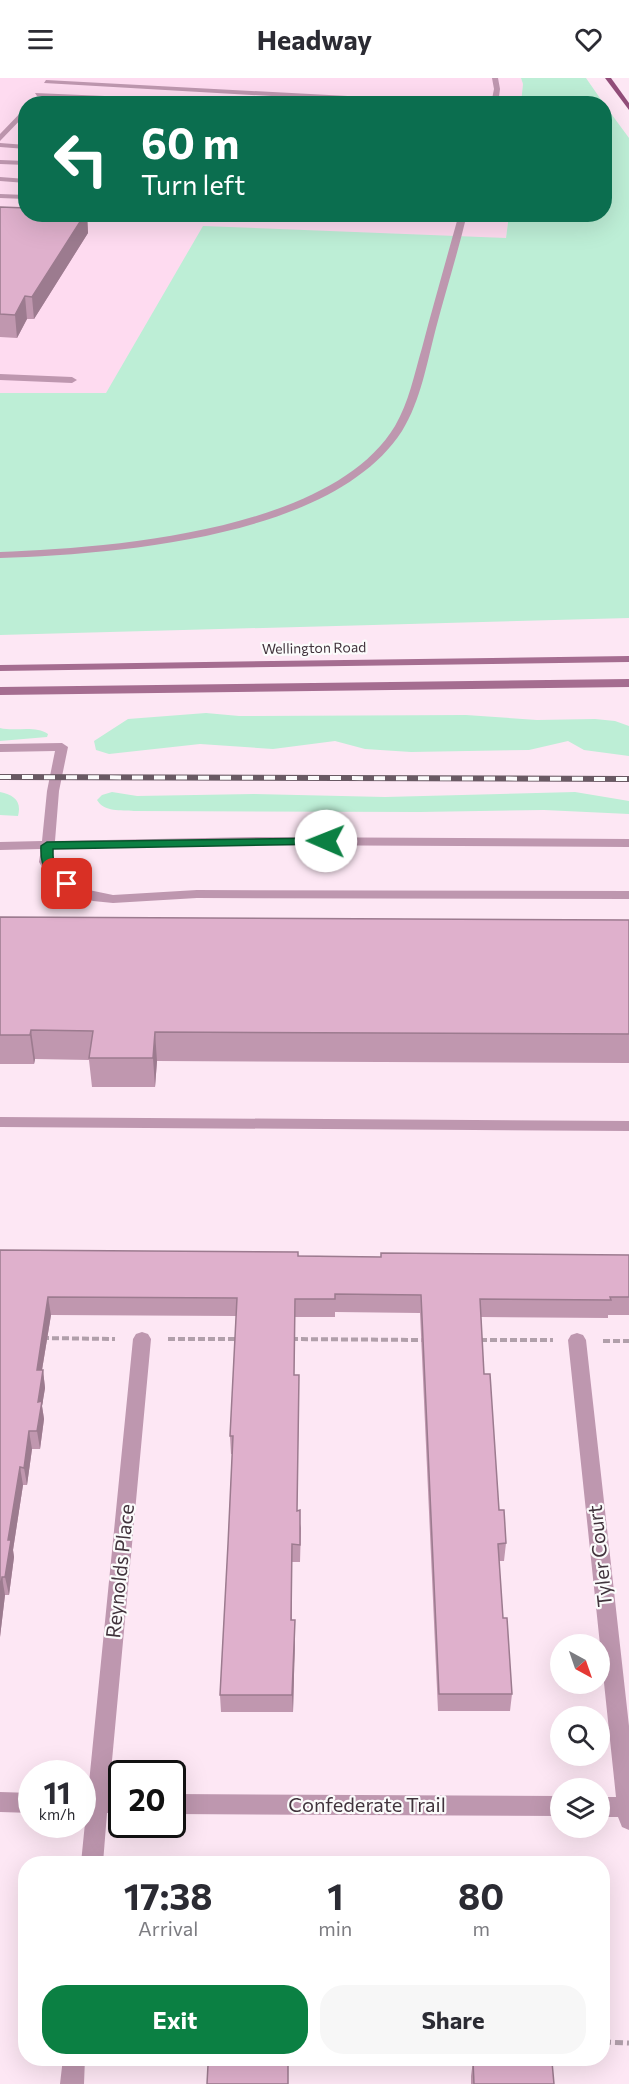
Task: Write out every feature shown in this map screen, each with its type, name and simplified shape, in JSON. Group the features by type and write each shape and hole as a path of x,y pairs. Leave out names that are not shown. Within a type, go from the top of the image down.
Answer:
{"main road":[{"path":"608,78 629,108"},
{"name":"Wellington Road","path":"0,668 629,659"},
{"path":"0,691 629,683"}],"street":[{"path":"495,78 496,96"},
{"path":"37,94 47,80 322,96"},
{"path":"37,94 78,96"},
{"path":"0,139 18,118"},
{"path":"0,145 18,146"},
{"path":"0,162 18,163"},
{"path":"0,179 18,180"},
{"path":"0,196 18,197"},
{"path":"0,555 71,553 118,548 207,532 284,509 345,480 368,464 402,424 411,404 461,222"},
{"path":"0,377 72,380"},
{"path":"0,748 62,747 53,790 46,862 54,876 79,892 93,897 197,894 629,895"},
{"path":"0,846 256,841 629,843"},
{"path":"0,1122 629,1126"},
{"name":"Reynolds Place","path":"95,1760 142,1339"},
{"name":"Tyler Court","path":"577,1340 628,1811"},
{"path":"0,1802 18,1803"},
{"name":"Confederate Trail","path":"186,1804 550,1806"},
{"path":"610,1808 628,1811"},
{"name":"Reynolds Place","path":"91,1838 92,1856"},
{"path":"72,2084 73,2066"}],"path":[{"path":"36,1338 248,1339"},
{"path":"283,1339 436,1340"},
{"path":"471,1340 629,1341"},
{"path":"610,2042 629,2043"}],"shaded area":[{"path":"0,78 521,78 522,96 18,96 18,222 508,222 506,238 0,576"}],"green space":[{"path":"521,78 586,78 598,96 522,96"},
{"path":"612,115 629,138 629,618 0,635 0,393 106,393 203,226 506,238 508,222 612,222"},
{"path":"206,713 239,716 466,715 537,720 615,721 629,726 629,756 584,750 568,741 529,750 411,752 365,749 335,741 273,749 200,744 109,754 96,750 94,741 128,719"},
{"path":"0,728 31,729 48,734 47,737 0,741"},
{"path":"0,792 16,800 19,806 18,816 0,815"},
{"path":"112,792 137,796 254,794 385,797 575,792 629,801 629,814 544,810 134,811 104,807 97,800 102,795"}],"building":[{"path":"0,207 18,208 18,222 80,222 32,297 25,296 15,315 0,314"},
{"path":"0,917 629,920 629,1034 155,1032 153,1058 89,1058 93,1031 31,1030 30,1035 0,1035"},
{"path":"0,1250 298,1252 298,1256 381,1257 381,1253 629,1255 629,1297 610,1297 611,1300 480,1299 484,1374 490,1374 499,1510 504,1510 506,1543 498,1544 503,1618 507,1618 512,1694 439,1694 421,1295 335,1294 335,1299 295,1299 294,1375 299,1375 297,1511 300,1510 300,1545 292,1544 291,1620 295,1620 292,1695 220,1695 233,1436 230,1436 237,1298 48,1297 37,1370 43,1370 38,1402 42,1401 37,1431 29,1431 24,1468 20,1467 8,1540 11,1540 0,1595"},
{"path":"208,2066 288,2066 288,2084 207,2084"},
{"path":"473,2066 552,2066 554,2084 474,2084"}],"railway":[{"path":"0,777 629,779"}],"route":[{"path":"67,884 54,876 46,862 47,846 326,841"}]}
